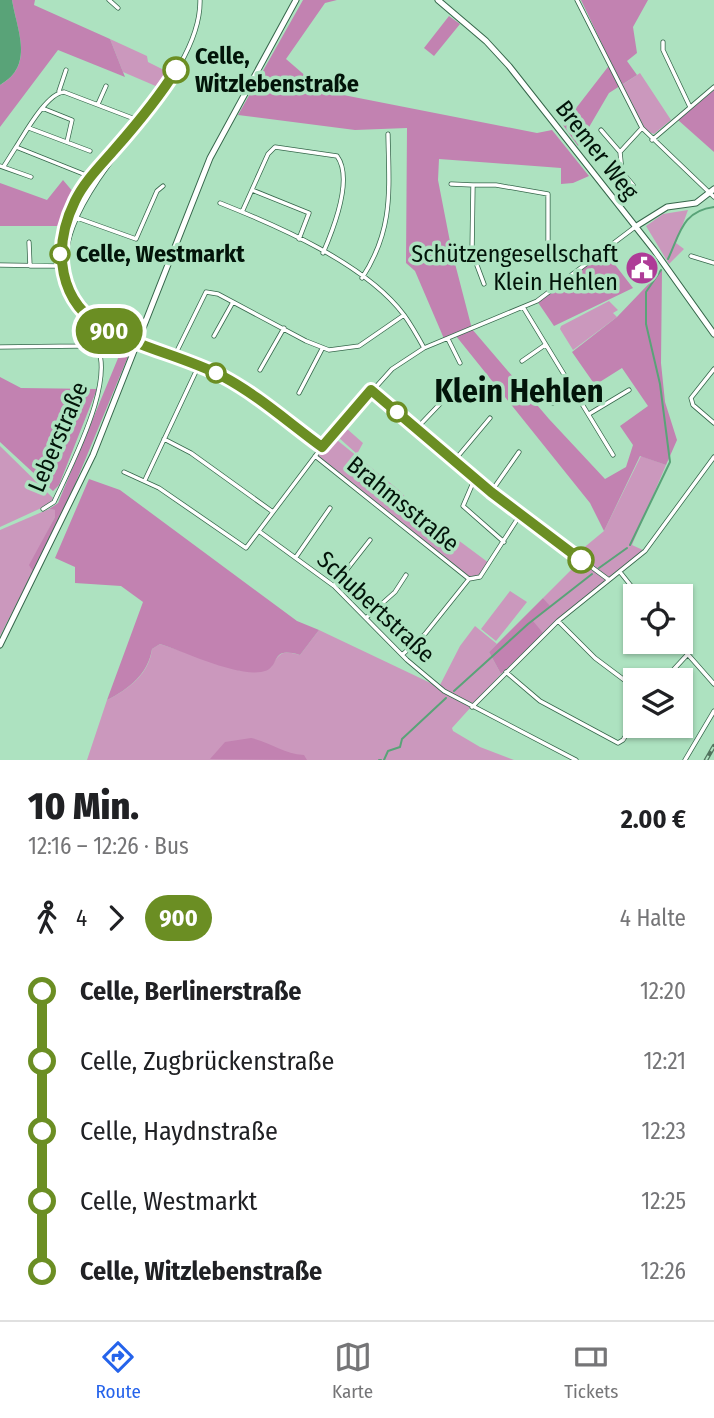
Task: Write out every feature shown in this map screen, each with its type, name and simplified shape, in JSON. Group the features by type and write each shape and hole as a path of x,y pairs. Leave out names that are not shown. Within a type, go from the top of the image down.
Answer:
{"main road":[{"path":"0,645 66,516 140,342 210,159 296,0"},
{"name":"Bremer Weg","path":"439,0 486,41 509,66 635,227 714,334"},
{"path":"635,227 659,210 690,205 713,193"}],"street":[{"path":"109,0 118,8"},
{"path":"100,166 140,121 181,62 196,28 200,0"},
{"path":"577,0 642,128 713,193"},
{"path":"663,41 663,50 690,107"},
{"path":"31,177 2,166 42,108 60,91 66,70"},
{"path":"98,104 106,86"},
{"path":"652,140 714,87"},
{"path":"60,91 140,121"},
{"path":"42,108 72,120 66,142"},
{"path":"29,127 90,151"},
{"path":"620,152 642,128"},
{"path":"601,130 620,152 622,172 633,185"},
{"path":"362,278 380,248 386,228 388,134"},
{"path":"16,147 92,177 86,185"},
{"path":"243,212 268,154 275,147 337,156 341,163 341,202 323,253"},
{"path":"451,184 496,185 548,194 548,251"},
{"path":"473,185 472,252 484,284"},
{"path":"69,215 136,239 157,191 163,186"},
{"path":"252,190 309,213 299,239"},
{"path":"219,203 299,239 362,278 404,314 424,348"},
{"path":"64,227 72,207"},
{"path":"124,472 145,480 246,548 322,447 392,369 424,348 537,301 635,227"},
{"path":"29,242 30,266"},
{"path":"472,252 605,250"},
{"path":"60,255 71,295 97,324 199,365 247,391 322,447"},
{"path":"691,256 714,263"},
{"path":"0,265 61,266"},
{"path":"175,355 206,292 218,294 322,349 337,350 359,346 404,314"},
{"path":"214,336 233,302"},
{"path":"523,307 612,455"},
{"path":"89,337 97,324"},
{"path":"260,370 284,328"},
{"name":"Leberstraße","path":"0,347 76,347 89,337 101,354 100,388 54,502 43,509"},
{"path":"448,339 460,363"},
{"path":"522,361 545,345"},
{"path":"299,393 322,349"},
{"path":"145,480 199,365"},
{"path":"714,369 691,398 693,405 714,423"},
{"path":"416,429 456,387"},
{"path":"553,403 574,389"},
{"path":"371,390 491,492 609,580"},
{"path":"589,414 629,390"},
{"path":"454,461 490,418"},
{"path":"164,439 191,453 273,512"},
{"path":"491,492 519,452"},
{"name":"Brahmsstraße","path":"315,456 469,579"},
{"path":"471,707 558,621 645,551 714,457"},
{"path":"475,478 463,506 503,541"},
{"path":"296,557 330,509"},
{"path":"402,655 425,634 469,579 480,577 520,515"},
{"name":"Schubertstraße","path":"259,531 334,586 429,680 471,707 576,760"},
{"path":"334,586 370,540"},
{"path":"620,572 630,584"},
{"path":"367,617 394,592 406,575"},
{"path":"558,621 595,658 623,679"},
{"path":"675,668 687,655 714,684"},
{"path":"506,673 540,701 621,743 624,738"},
{"path":"685,760 714,711"}],"shaded area":[{"path":"0,0 12,0 21,47 17,68 11,77 0,85"},
{"path":"12,0 35,0 34,5 110,39 125,77 58,50 0,127 0,85 11,77 17,68 21,47"},
{"path":"303,0 337,0 325,3 286,59 323,91 537,133 552,130 589,176 573,183 561,184 561,168 439,159 438,180 452,252 472,329 605,479 626,467 633,445 620,426 648,406 622,368 595,385 572,352 617,317 662,270 661,363 665,402 677,440 666,465 640,456 604,531 590,503 456,336 445,341 415,271 406,263 407,128 355,130 238,115"},
{"path":"581,0 648,0 633,27 637,53 627,61 637,75 609,93 578,146 563,125 611,63"},
{"path":"449,16 460,24 434,56 424,48"},
{"path":"110,39 147,56 148,62 168,72 158,87 123,72"},
{"path":"640,73 671,120 654,134 638,121 622,85"},
{"path":"714,90 714,152 678,120"},
{"path":"63,180 74,193 59,226 0,226 0,183 47,200"},
{"path":"688,210 676,243 684,249 669,264 646,226 663,214"},
{"path":"606,253 633,288 554,326 537,301"},
{"path":"609,301 618,310 613,313 617,317 573,350 560,329 561,326"},
{"path":"121,351 129,354 66,506 33,572 29,565 55,517 55,510 49,509 58,503"},
{"path":"0,377 21,388 97,389 59,485 53,491 0,442"},
{"path":"346,428 363,443 357,454 338,437"},
{"path":"332,436 400,491 415,508 489,563 480,577 469,579 315,456"},
{"path":"0,446 53,498 50,504 0,527"},
{"path":"641,456 666,465 632,545 645,551 544,634 532,621 550,607 543,598 577,564 579,558 575,555 604,531"},
{"path":"89,479 120,490 297,621 319,630 300,655 283,653 272,667 261,672 224,667 160,644 152,649 146,666 136,680 107,700 143,602 121,586 75,583 75,567 55,558"},
{"path":"49,509 56,510 55,517 30,565 33,572 0,636 0,530"},
{"path":"510,591 527,602 496,641 481,629"},
{"path":"543,598 550,606 533,621 544,634 501,674 489,652"},
{"path":"475,626 497,644 489,652 501,674 452,728 480,747 514,760 87,760 107,700 137,680 147,666 152,649 160,644 241,671 271,667 282,653 300,655 319,630 439,687 460,646"},
{"path":"251,738 290,753 304,755 307,760 210,759 225,742"}],"waterway":[{"path":"668,259 679,233 689,219 703,209 714,207"},
{"path":"630,545 670,462 660,384 646,324 646,292 661,270"},
{"path":"599,568 627,548"},
{"path":"454,691 528,624 592,574"},
{"path":"384,760 388,751 400,747 402,739 446,698"}],"railway":[{"path":"706,760 714,746"}],"bus line":[{"name":"900","path":"176,70 140,121 80,192 64,227 61,266 66,287 80,308 106,330 191,361 225,377 322,447 371,390 491,492 581,560"}],"place":[{"name":"Celle, Witzlebenstraße","path":"176,70"},
{"name":"Celle, Westmarkt","path":"60,254"},
{"name":"Schützengesellschaft Klein Hehlen","path":"642,268"}],"district":[{"name":"Klein Hehlen","path":"519,391"}]}
